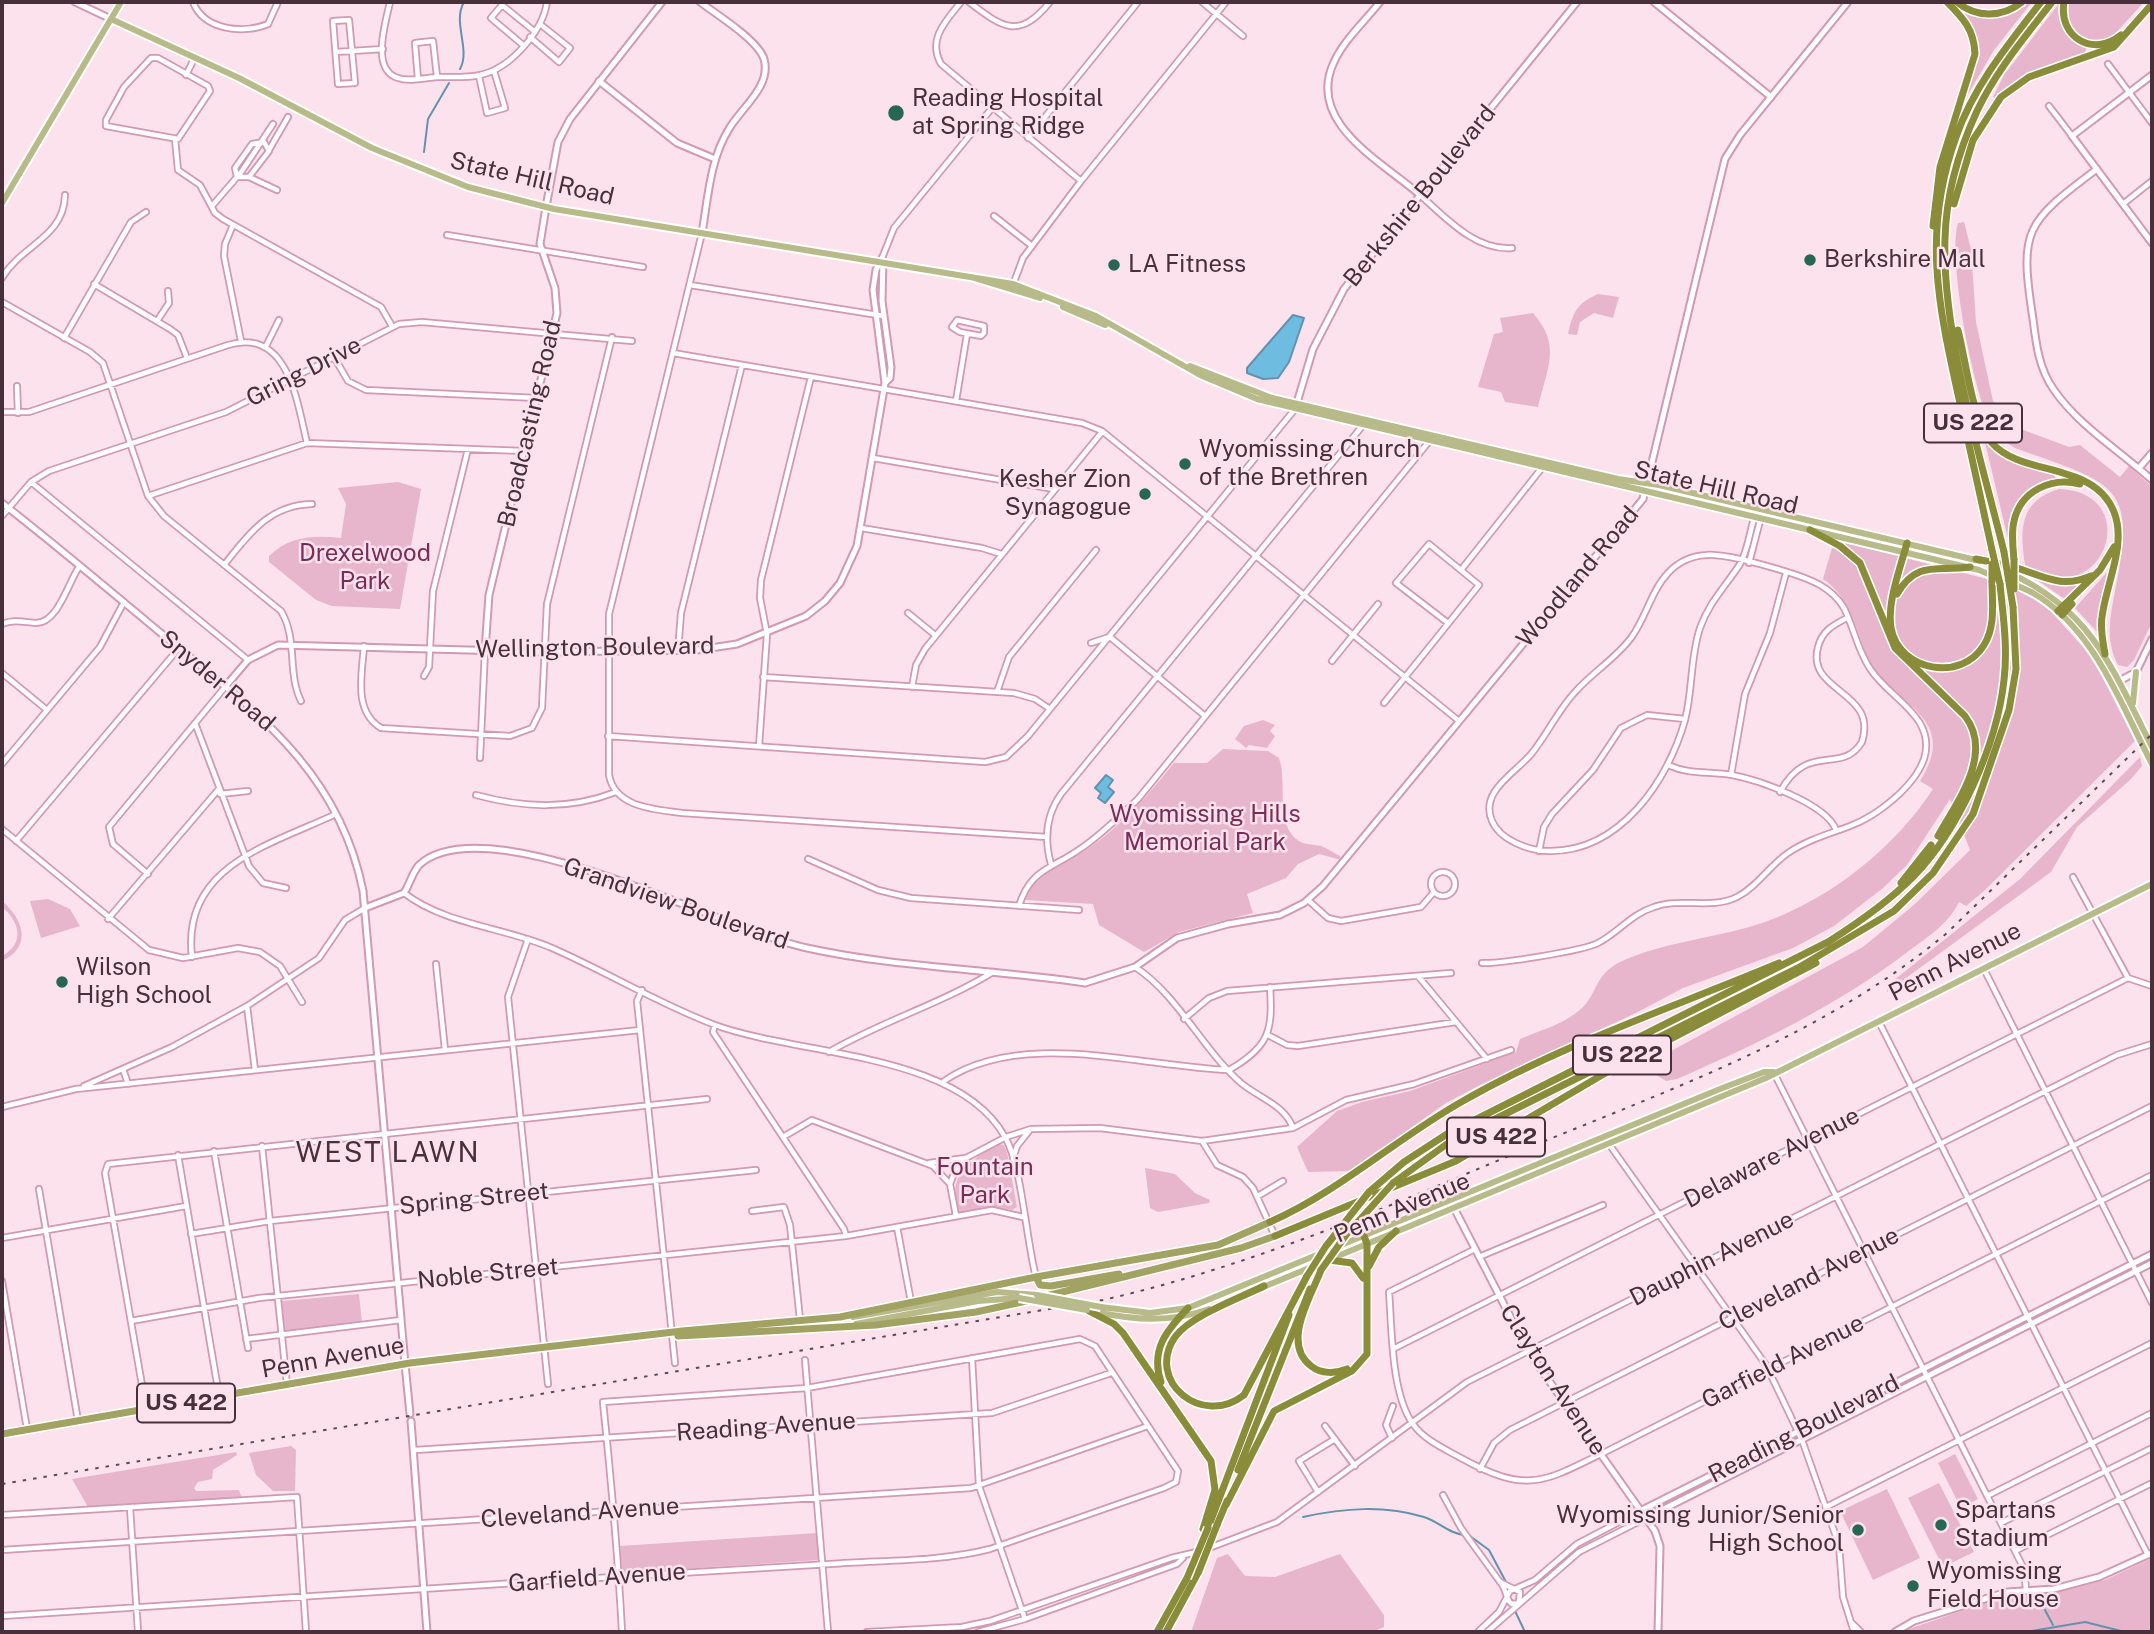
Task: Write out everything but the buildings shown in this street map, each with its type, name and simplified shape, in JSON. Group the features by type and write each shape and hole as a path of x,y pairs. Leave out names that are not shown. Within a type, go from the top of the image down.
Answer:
{"highway":[{"path":"1934,256 1932,214 1935,192 1975,54 1974,38 1967,23 1947,2"},
{"path":"1957,2 1983,14 2008,10 2022,2"},
{"name":"US 222","path":"1157,1632 1186,1578 1307,1276 1326,1246 1369,1192 1404,1162 1447,1134 1828,942 1890,897 1918,871 1976,782 1992,736 2004,680 2005,632 1992,550 1937,302 1934,256 1945,171 1956,135 1985,78 2041,2"},
{"name":"US 222","path":"1166,1632 1199,1571 1295,1322 1321,1270 1361,1217 1393,1183 1451,1141 1798,968 1858,935 1894,911 1933,873 1973,814 2009,710 2015,669 2013,607 2004,552 1965,389 1947,293 1944,238 1953,179 1978,110 2009,58 2052,2"},
{"path":"2064,2 2064,20 2071,34 2082,43 2095,46 2118,38 2150,3"},
{"path":"1944,238 1966,155 1997,101 2029,77 2114,47 2150,3"},
{"path":"1947,293 1986,435 2008,454 2097,488 2115,512 2117,546 2102,617 2105,654"},
{"path":"2013,607 2013,525 2022,503 2044,485 2069,481 2084,485 2097,493 2113,518 2114,546 2108,560 2063,610"},
{"path":"1810,530 1840,546 1860,563 1887,629 1902,656 1965,716 1973,730 1976,746 1974,764 1962,793 1937,837 1890,897"},
{"path":"2063,610 2107,566 2117,546"},
{"path":"1887,629 1888,605 1904,547"},
{"path":"1904,547 1893,601 1893,635 1908,654 1931,668 1952,668 1975,656 1989,636 1996,582"},
{"path":"1976,559 2020,569 2057,583 2076,582 2094,573"},
{"path":"1893,601 1904,583 1919,572 1938,567 1970,568"},
{"name":"US 422","path":"1275,1236 1456,1161 1602,1075 1805,970 1858,935"},
{"name":"US 422","path":"1270,1222 1306,1203 1441,1114 1506,1077 1828,942"},
{"name":"Penn Avenue","path":"2,1434 405,1364 672,1335 801,1325 1035,1277 1218,1245 1270,1222"},
{"path":"1367,1269 1379,1247 1396,1231"},
{"name":"Penn Avenue","path":"801,1325 840,1327 976,1312 1156,1269 1275,1236"},
{"path":"1321,1270 1297,1338 1304,1359 1315,1369 1325,1372 1348,1368 1363,1352 1364,1242"},
{"path":"1226,1505 1274,1411 1352,1371 1365,1357 1369,1339 1364,1242"},
{"path":"1329,1260 1352,1263 1363,1278"},
{"path":"1035,1277 1040,1284 1051,1286 1156,1269"},
{"path":"1264,1286 1189,1324 1176,1337 1168,1367 1175,1386 1185,1398 1201,1406 1216,1407 1230,1404 1244,1395 1307,1276"},
{"path":"1169,1398 1159,1378 1157,1354 1166,1330 1188,1308"},
{"path":"1087,1310 1114,1324 1124,1333 1213,1466 1215,1490 1206,1529"}],"main road":[{"path":"2,203 121,2"},
{"name":"State Hill Road","path":"111,19 195,57 421,171 468,187 546,207 881,261 1012,286 1096,316 1186,366 1257,399 1904,547 1970,568 2035,594 2063,610 2112,685 2152,764"},
{"name":"State Hill Road","path":"1759,513 1810,530 1976,559 2023,577 2063,610 2105,654 2152,747"},
{"path":"2135,712 2132,692 2136,671"},
{"name":"Penn Avenue","path":"840,1327 978,1301 1018,1298 1146,1320 1179,1317 1329,1260 1452,1203 1764,1072 1774,1072 2152,884"},
{"name":"Penn Avenue","path":"841,1317 881,1314 997,1292 1037,1295 1150,1313 1188,1308 1396,1231 1452,1203"}],"street":[{"name":"State Hill Road","path":"75,2 111,19"},
{"path":"193,2 196,9 233,31 268,24 278,2"},
{"path":"390,2 383,49 384,66 388,73 404,80 479,76 494,71 523,45 540,24 547,2"},
{"name":"Broadcasting Road","path":"480,758 489,595 557,313 556,292 541,250 558,142 570,119 662,2"},
{"path":"700,2 754,45 764,60 765,70 762,84 729,128 715,159 690,285 610,605 609,775 616,792 633,803 682,813 1047,837"},
{"path":"961,2 941,27 935,45 941,64 964,86 1081,181"},
{"path":"969,2 997,23 1012,27 1030,22 1050,2"},
{"path":"1028,138 1138,2"},
{"path":"1202,2 1243,36"},
{"path":"1012,286 1020,262 1032,246 1226,2"},
{"path":"1380,2 1334,60 1328,85 1330,104 1346,133 1478,241 1499,248 1512,248"},
{"name":"Berkshire Boulevard","path":"1296,406 1313,349 1337,301 1577,2"},
{"path":"1654,2 1771,97"},
{"name":"Woodland Road","path":"1135,967 1177,938 1228,924 1271,918 1308,900 1323,887 1643,499 1719,173 1733,145 1848,2"},
{"path":"523,45 491,18 502,5 534,31"},
{"path":"349,20 355,83 338,84 336,52 333,21 349,20"},
{"path":"530,37 559,62 570,48 540,24"},
{"path":"418,79 415,43 433,41 437,77"},
{"path":"336,52 383,49"},
{"path":"186,75 195,57"},
{"path":"175,139 110,129 106,120 124,87 151,58 159,58 208,86 210,91 175,139 178,170 200,184 215,213 382,307 392,326"},
{"path":"2108,64 2152,122"},
{"path":"479,76 487,113 505,108 494,71"},
{"path":"2071,135 2152,75"},
{"path":"599,81 677,143 715,159"},
{"path":"2049,106 2152,243"},
{"path":"881,261 894,228 992,108"},
{"path":"249,177 269,151 288,117"},
{"path":"212,206 264,142 273,124"},
{"path":"264,142 269,151"},
{"path":"2097,169 2049,206 2036,222 2027,243 2025,273 2039,357 2049,384 2066,405 2152,480"},
{"path":"237,177 249,177 277,190"},
{"path":"2123,204 2152,181"},
{"path":"2,278 13,260 52,231 63,210 65,195"},
{"path":"64,338 131,222 146,212"},
{"path":"994,216 1032,246"},
{"path":"233,225 224,251 241,341"},
{"path":"447,235 643,267"},
{"name":"Wellington Boulevard","path":"225,687 248,660 267,648 293,644 544,652 678,651 719,648 767,634 806,616 831,595 849,568 860,528 885,386 880,316 881,261"},
{"path":"94,284 178,335 187,358"},
{"path":"690,285 880,316"},
{"path":"157,321 169,303 168,291"},
{"path":"2,302 98,358 111,385 148,496 164,516 281,611 288,623 293,644 296,688 301,701"},
{"path":"266,346 279,320"},
{"path":"954,321 971,322 985,328 981,336 967,334 953,330 954,321"},
{"name":"Gring Drive","path":"2,516 31,482 49,471 226,412 392,326 422,322 612,337 632,341"},
{"path":"956,401 967,334"},
{"path":"364,645 362,701 370,720 390,730 514,736 532,728 542,708 547,604 612,337"},
{"path":"2,412 18,413 241,341 254,341 274,353 293,384 307,443"},
{"path":"673,354 811,377 885,386 1082,423 1102,431 1459,721"},
{"path":"334,357 348,382 366,390 538,398"},
{"path":"678,651 681,613 742,365"},
{"path":"759,747 767,634 760,598 761,580 811,377"},
{"path":"17,386 18,413"},
{"path":"608,736 992,762 1016,751 1296,406"},
{"path":"1051,864 1047,837 1054,804 1364,424"},
{"path":"912,687 917,661 935,635 1102,431"},
{"path":"1019,906 1027,886 1051,864 1080,850 1121,815 1430,440"},
{"path":"148,496 307,443 524,451"},
{"path":"424,676 429,667 433,591 468,449"},
{"path":"2139,468 2152,453"},
{"path":"873,458 1054,489"},
{"path":"1461,570 1545,465"},
{"path":"31,482 248,660"},
{"name":"Snyder Road","path":"2,503 260,714 315,776 337,814 358,865 365,908 415,1450 427,1632"},
{"path":"224,565 267,516 298,504 312,504"},
{"path":"1482,963 1500,964 1535,955 1588,947 1608,937 1634,916 1658,905 1729,900 1752,887 1770,867 1791,851 1869,816 1903,788 1919,768 1926,744 1919,720 1870,669 1840,602 1827,590 1786,573 1745,562 1720,556 1701,556 1671,570 1628,642 1574,692 1532,752 1493,792 1489,808 1494,826 1505,836 1539,851 1579,848 1609,834 1644,800 1668,765 1685,719 1693,656 1702,622 1717,593 1745,562 1759,513"},
{"path":"860,528 982,548 1001,554"},
{"path":"1384,703 1479,585 1429,544 1396,583 1448,623"},
{"path":"998,692 1009,657 1096,550"},
{"path":"2,624 15,621 40,623 52,618 79,567"},
{"path":"1731,775 1745,694 1770,632 1786,573"},
{"path":"2,764 100,647 124,602"},
{"path":"1332,661 1378,604"},
{"path":"908,613 935,635"},
{"path":"1780,792 1793,771 1802,765 1842,759 1862,743 1865,727 1859,710 1822,675 1816,657 1825,631 1847,618"},
{"path":"1091,643 1110,637"},
{"path":"1110,637 1205,716"},
{"path":"2112,685 2136,671 2152,639"},
{"path":"16,841 179,648"},
{"path":"2,673 47,710"},
{"path":"763,677 998,692 1028,696 1050,709"},
{"path":"148,874 113,844 109,827 225,687"},
{"path":"1539,851 1544,827 1552,814 1587,777 1621,728 1637,718 1652,714 1685,719"},
{"path":"195,722 245,858 263,883 286,888"},
{"path":"2,750 8,756"},
{"path":"1668,765 1689,773 1731,775 1780,792 1823,812 1831,819 1836,830"},
{"path":"108,919 219,792 248,791"},
{"path":"476,795 559,807 587,803 616,792"},
{"path":"192,957 192,924 201,896 224,870 337,814"},
{"path":"2,829 108,919 149,950 173,957 192,957 232,949 249,949 273,960 288,978 302,1002"},
{"name":"Grandview Boulevard","path":"404,893 420,865 431,858 460,849 490,849 565,865 629,884 737,927 791,945 850,956 1085,983 1135,967"},
{"path":"808,859 899,896 1079,910"},
{"path":"1440,872 1451,874 1455,882 1451,893 1441,896 1434,892 1430,883 1433,876 1440,872"},
{"path":"2073,877 2128,978 2152,986"},
{"path":"1308,900 1328,918 1341,921 1421,907 1434,892"},
{"path":"75,1089 123,1069 247,1006 319,958 345,920 365,908 404,893 428,910 528,939 715,1025 944,1081 987,1113 1006,1137 1013,1160 1035,1277"},
{"path":"528,939 508,997 548,1384"},
{"path":"436,964 445,1050"},
{"path":"1135,967 1184,1018 1228,1070 1283,1111 1293,1128"},
{"path":"1984,969 2152,1303"},
{"path":"828,1052 864,1031 971,986 993,972"},
{"path":"1184,1018 1217,994 1270,987 1451,973"},
{"path":"1418,976 1487,1059"},
{"name":"Delaware Avenue","path":"1394,1349 2128,978"},
{"path":"944,1081 954,1074 988,1062 1049,1054 1093,1055 1228,1070 1259,1046 1268,1035 1272,1023 1270,987"},
{"path":"642,990 637,1001 675,1363"},
{"path":"247,1006 254,1070"},
{"path":"1268,1035 1287,1045 1298,1046 1456,1022"},
{"path":"1879,1022 2150,1554 2090,1580 2045,1590 2007,1592 1914,1621 1895,1632"},
{"path":"715,1025 713,1032 844,1229 846,1236"},
{"path":"2,1107 75,1089 640,1030"},
{"name":"Dauphin Avenue","path":"1185,1557 1277,1522 1460,1387 2045,1090 2117,1055 2152,1044"},
{"path":"927,1163 966,1158 1006,1137 1031,1129 1100,1128 1202,1141 1293,1128 1346,1100 1414,1084 1511,1050"},
{"path":"123,1069 128,1084"},
{"path":"1774,1072 2024,1569 2026,1589"},
{"path":"146,1409 105,1174 108,1164 707,1099"},
{"name":"Cleveland Avenue","path":"1480,1469 1499,1437 2152,1106"},
{"path":"783,1137 812,1120 927,1163 950,1184 956,1216"},
{"path":"1013,1160 1017,1146 1031,1129"},
{"path":"1605,1140 1697,1266 1768,1370 1802,1440 1839,1545 1842,1591 1854,1632"},
{"path":"1202,1141 1217,1165 1243,1177 1258,1196 1275,1236"},
{"path":"262,1146 287,1385"},
{"path":"214,1151 248,1349"},
{"path":"178,1155 220,1397"},
{"path":"950,1184 966,1158"},
{"name":"Spring Street","path":"191,1234 270,1221 756,1170"},
{"name":"Garfield Avenue","path":"1413,1424 1440,1446 1480,1469 1508,1480 1530,1482 1557,1476 2152,1175"},
{"path":"1258,1196 1283,1181"},
{"path":"39,1189 78,1421"},
{"name":"Clayton Avenue","path":"1452,1203 1528,1351 1646,1518 1660,1546 1658,1632"},
{"path":"1479,1257 1603,1205"},
{"path":"2,1237 187,1206"},
{"path":"752,1211 784,1207 792,1242 801,1325"},
{"name":"Noble Street","path":"131,1321 277,1297 846,1236 1000,1210 1023,1217"},
{"path":"897,1227 911,1303"},
{"path":"1413,1424 1401,1395 1389,1292 1475,1249"},
{"name":"Reading Boulevard","path":"1478,1632 1499,1612 1507,1595 1535,1580 1577,1544 2152,1254"},
{"name":"Reading Boulevard","path":"1487,1632 1586,1548 2152,1263"},
{"path":"2,1282 27,1430"},
{"path":"246,1339 401,1320"},
{"path":"622,1632 615,1510 603,1402 807,1388 1080,1339 1095,1346 1148,1426"},
{"path":"1826,1507 2152,1343"},
{"path":"972,1358 979,1486 1025,1619"},
{"path":"805,1360 819,1498 828,1632"},
{"name":"Reading Avenue","path":"415,1450 975,1414 1004,1410 1111,1373"},
{"path":"1392,1438 1386,1425 1393,1406"},
{"path":"1987,1496 2152,1413"},
{"name":"Cleveland Avenue","path":"2,1550 979,1486 1148,1426"},
{"name":"Garfield Avenue","path":"2,1616 954,1556 999,1546 1164,1488 1178,1479 1176,1465 1148,1426"},
{"path":"1325,1426 1354,1466"},
{"path":"1318,1492 1299,1461 1335,1439"},
{"path":"2001,1523 2152,1448"},
{"path":"2015,1552 2152,1483"},
{"path":"1443,1495 1461,1528 1500,1582 1510,1604 1519,1603 1521,1595 1500,1582"},
{"path":"2,1515 297,1497 306,1632"},
{"path":"130,1507 138,1632"},
{"path":"867,1632 962,1627 1022,1612 1171,1558 1185,1557"},
{"path":"978,1632 1025,1619 1177,1564 1185,1557"},
{"path":"1851,1622 1861,1632"}],"green space":[{"path":"2027,2 2032,2 1994,50 1964,101 1977,57 1975,36 1965,14 1998,17 2013,12"},
{"path":"2060,2 2065,28 2072,38 2086,47 2085,56 2061,63 1997,99 1993,97 2004,75"},
{"path":"2069,2 2144,2 2112,37 2096,42 2082,37 2073,28 2069,16"},
{"path":"1964,222 1971,249 1976,322 1993,401 2006,419 2018,428 2069,447 2080,445 2120,477 2129,466 2152,487 2152,622 2134,660 2127,667 2118,665 2110,634 2123,534 2121,511 2113,495 2099,482 2015,448 1994,431 1978,390 1959,296 1956,241 1958,223"},
{"path":"1598,294 1619,297 1613,318 1594,313 1580,322 1577,335 1568,334 1577,309"},
{"path":"1533,313 1542,325 1550,347 1548,369 1538,407 1505,402 1501,392 1478,387 1494,334 1503,332 1500,318"},
{"path":"1984,438 2003,455 2055,474 2055,479 2032,490 2008,539"},
{"name":"Drexelwood Park","path":"398,482 421,489 400,609 332,606 316,600 269,562 269,556 277,549 302,538 341,538 346,504 338,488"},
{"path":"2059,489 2086,495 2102,510 2107,528 2104,548 2093,565 2076,576 2052,577 2025,565 2023,528 2029,509 2046,494"},
{"path":"1839,541 1987,579 2024,592 2046,606 2092,657 2135,741 1966,906 1959,902 1943,924 1921,942 1852,991 1795,1023 1677,1079 1666,1081 1658,1076 1657,1069 1671,1051 1863,947 1915,904 1970,850 1950,799 1907,865 1883,888 1834,926 1793,948 1683,988 1636,1013 1480,1085 1446,1103 1350,1171 1308,1172 1297,1147 1337,1111 1410,1091 1516,1052 1520,1039 1560,1022 1582,1008 1606,972 1622,961 1657,949 1765,922 1790,912 1838,885 1860,868 1900,831 1918,810 1933,789 1920,781 1931,759 1933,741 1928,726 1919,713 1880,677 1870,662 1847,606 1833,587 1823,579 1832,548"},
{"path":"2109,570 2098,633 2075,608"},
{"path":"2037,580 2052,585 2078,586 2066,600"},
{"path":"1263,720 1275,725 1270,731 1275,736 1267,748 1249,745 1246,748 1235,739 1244,726"},
{"name":"Wyomissing Hills Memorial Park","path":"1223,749 1268,751 1279,758 1284,814 1291,834 1301,842 1328,849 1340,856 1341,860 1319,854 1298,864 1286,878 1247,894 1253,913 1179,932 1144,952 1099,925 1093,904 1025,900 1031,887 1042,876 1083,852 1112,830 1174,763 1207,763"},
{"path":"2140,757 2142,766 2077,827 2051,872 1887,992 1888,985 2020,879"},
{"path":"48,899 70,909 80,926 41,938 30,901"},
{"path":"2,901 15,916 22,932 18,948 2,961 2,956 15,945 17,932 13,919 2,907"},
{"name":"Fountain Park","path":"999,1144 1004,1145 1007,1152 1017,1207 1012,1210 994,1207 959,1213 955,1189 962,1171 978,1156"},
{"path":"1145,1168 1175,1174 1195,1193 1210,1200 1209,1203 1158,1212 1150,1208"},
{"path":"359,1294 362,1323 285,1332 282,1301"},
{"path":"291,1446 296,1450 295,1491 273,1491 256,1475 249,1453"},
{"path":"236,1452 237,1455 213,1470 212,1479 198,1482 194,1488 196,1491 239,1490 242,1498 88,1507 72,1479"},
{"path":"1955,1454 1978,1499 1961,1508 1938,1463"},
{"name":"Spartans Stadium","path":"1939,1483 1974,1552 1943,1567 1908,1498"},
{"path":"1887,1489 1920,1558 1873,1580 1840,1511"},
{"path":"817,1533 819,1560 622,1573 620,1546"},
{"path":"1228,1554 1245,1576 1275,1577 1340,1554 1384,1615 1384,1627 1372,1632 1191,1632 1217,1558"},
{"path":"2152,1558 2152,1632 1900,1632 2002,1597 2054,1592 2105,1580"}],"water":[{"path":"1293,315 1304,318 1289,362 1278,378 1263,379 1247,373 1247,368"},
{"path":"1106,775 1113,780 1108,787 1114,792 1105,803 1098,798 1101,793 1095,788"}],"waterway":[{"path":"460,69 464,53 460,19 464,2"},
{"path":"424,152 428,119 449,83"},
{"path":"1303,1517 1349,1510 1379,1509 1424,1517 1464,1535"},
{"path":"1470,1536 1489,1550 1506,1582"},
{"path":"2045,1610 2053,1625"},
{"path":"1515,1611 1525,1632"},
{"path":"2026,1632 2085,1622 2125,1632"}],"railway":[{"path":"2,1484 1103,1300 1159,1286 1268,1252 1376,1211 1697,1079 1750,1055 1852,1000 1900,969 1947,933 2152,734"}],"place":[{"name":"Reading Hospital at Spring Ridge","path":"896,113"},
{"name":"Berkshire Mall","path":"1810,260"},
{"name":"LA Fitness","path":"1114,265"},
{"name":"Wyomissing Church of the Brethren","path":"1185,464"},
{"name":"Kesher Zion Synagogue","path":"1145,494"},
{"name":"Wilson High School","path":"62,982"},
{"name":"Spartans Stadium","path":"1941,1525"},
{"name":"Wyomissing Junior/Senior High School","path":"1858,1530"},
{"name":"Wyomissing Field House","path":"1913,1586"}],"district":[{"name":"WEST LAWN","path":"388,1153"}]}
